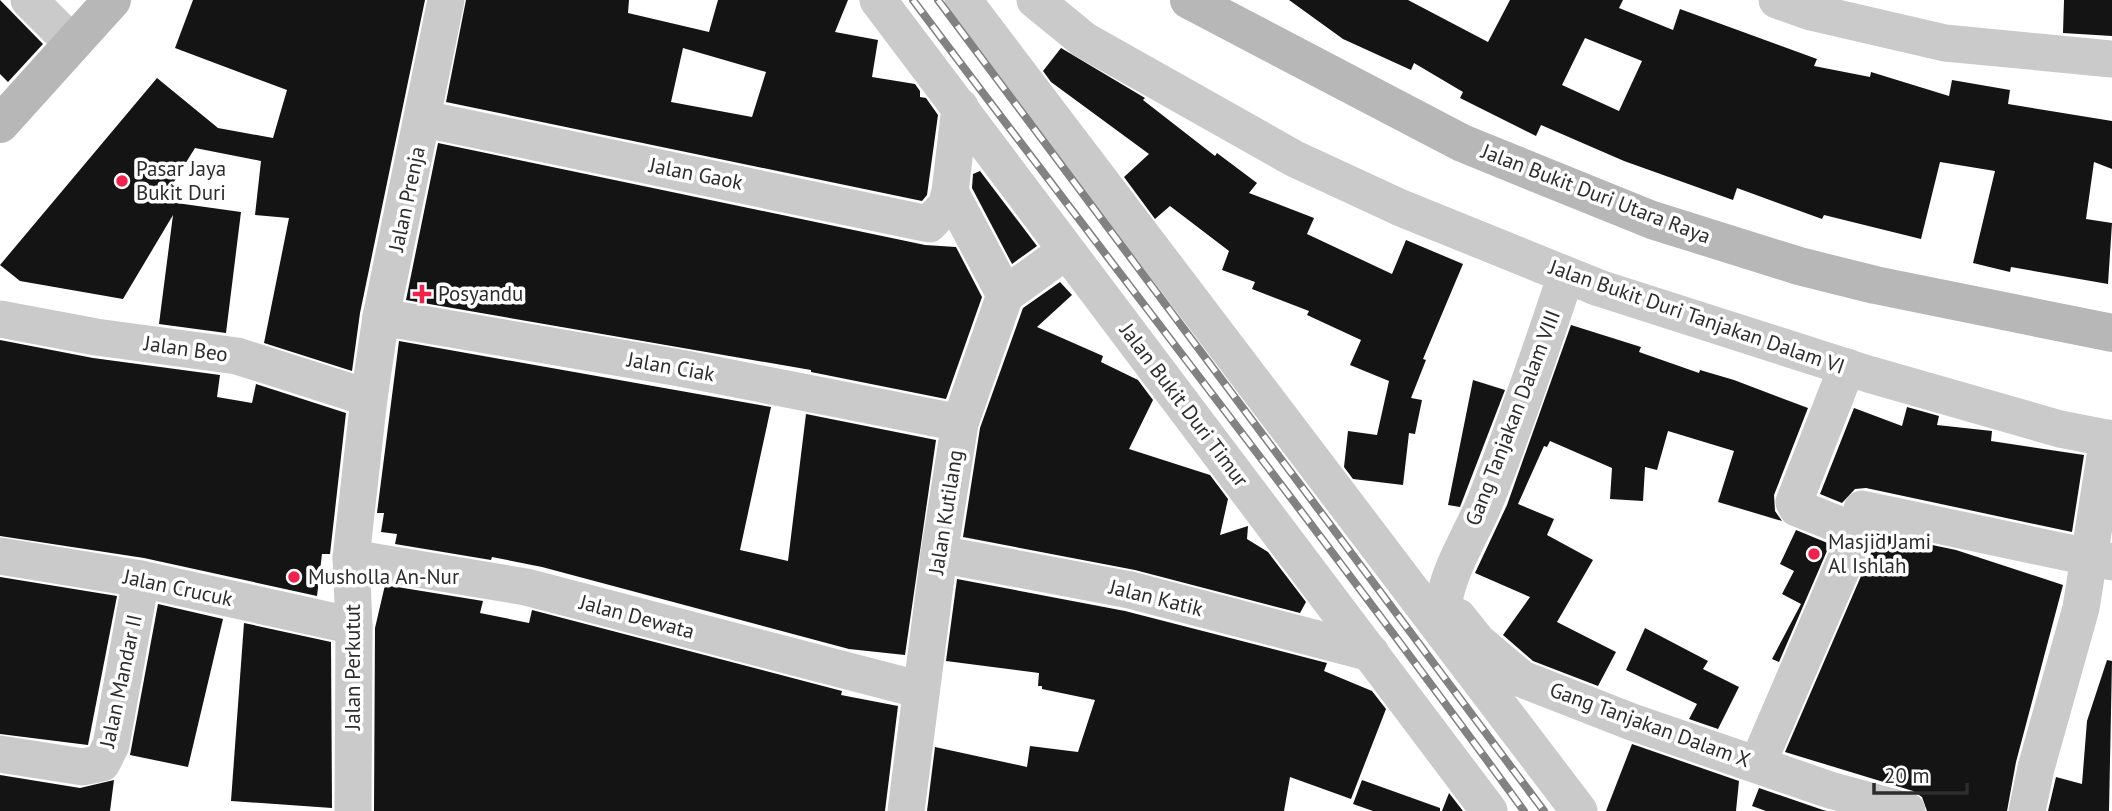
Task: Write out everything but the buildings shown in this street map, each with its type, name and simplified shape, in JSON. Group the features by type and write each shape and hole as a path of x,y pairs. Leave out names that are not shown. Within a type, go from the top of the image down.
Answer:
{"street":[{"path":"29,0 72,43"},
{"path":"0,124 112,0"},
{"name":"Jalan Prenja","path":"369,398 381,317 424,119 446,0"},
{"name":"Jalan Bukit Duri Timur","path":"878,0 1489,811"},
{"path":"964,0 1432,600 1579,811"},
{"name":"Jalan Bukit Duri Tanjakan Dalam VI","path":"1035,0 1084,40 1295,159 1401,208 1566,275 1847,367 2060,429 2110,438"},
{"name":"Jalan Bukit Duri Utara Raya","path":"1189,0 1462,143 1652,220 1799,266 1875,285 2112,333"},
{"path":"1777,0 1811,12 1945,43 2112,59"},
{"name":"Jalan Gaok","path":"424,119 929,224 946,206 950,192 960,107"},
{"path":"950,192 1005,295 1066,251"},
{"name":"Gang Tanjakan Dalam VIII","path":"1432,600 1448,580 1483,507 1510,439 1566,275"},
{"name":"Jalan Kutilang","path":"906,811 920,690 960,423 1005,295"},
{"name":"Jalan Ciak","path":"381,317 680,368 960,423"},
{"name":"Jalan Beo","path":"0,319 96,337 237,356 369,398"},
{"path":"1758,763 1855,538 1850,529 1797,508 1794,502 1847,367"},
{"name":"Jalan Perkutut","path":"353,811 354,626 351,558 369,398"},
{"path":"2027,811 2036,768 2081,608 2101,559 2110,438"},
{"path":"1862,509 2101,559"},
{"name":"Jalan Katik","path":"939,554 1130,590 1371,653"},
{"name":"Jalan Crucuk","path":"0,556 141,579 354,626"},
{"name":"Jalan Dewata","path":"351,558 526,587 920,690"},
{"name":"Jalan Mandar II","path":"0,754 83,767 102,763 111,745 141,579"},
{"name":"Gang Tanjakan Dalam X","path":"1432,600 1522,678 1632,722 1758,763 1830,790 1907,811"}],"railway":[{"path":"913,0 1373,607 1524,811"},
{"path":"938,0 1544,811"}],"place":[{"name":"Pasar Jaya Bukit Duri","path":"122,181"},
{"name":"Posyandu","path":"422,294"},
{"name":"Masjid Jami Al Ishlah","path":"1814,554"},
{"name":"Musholla An-Nur","path":"294,577"}]}
